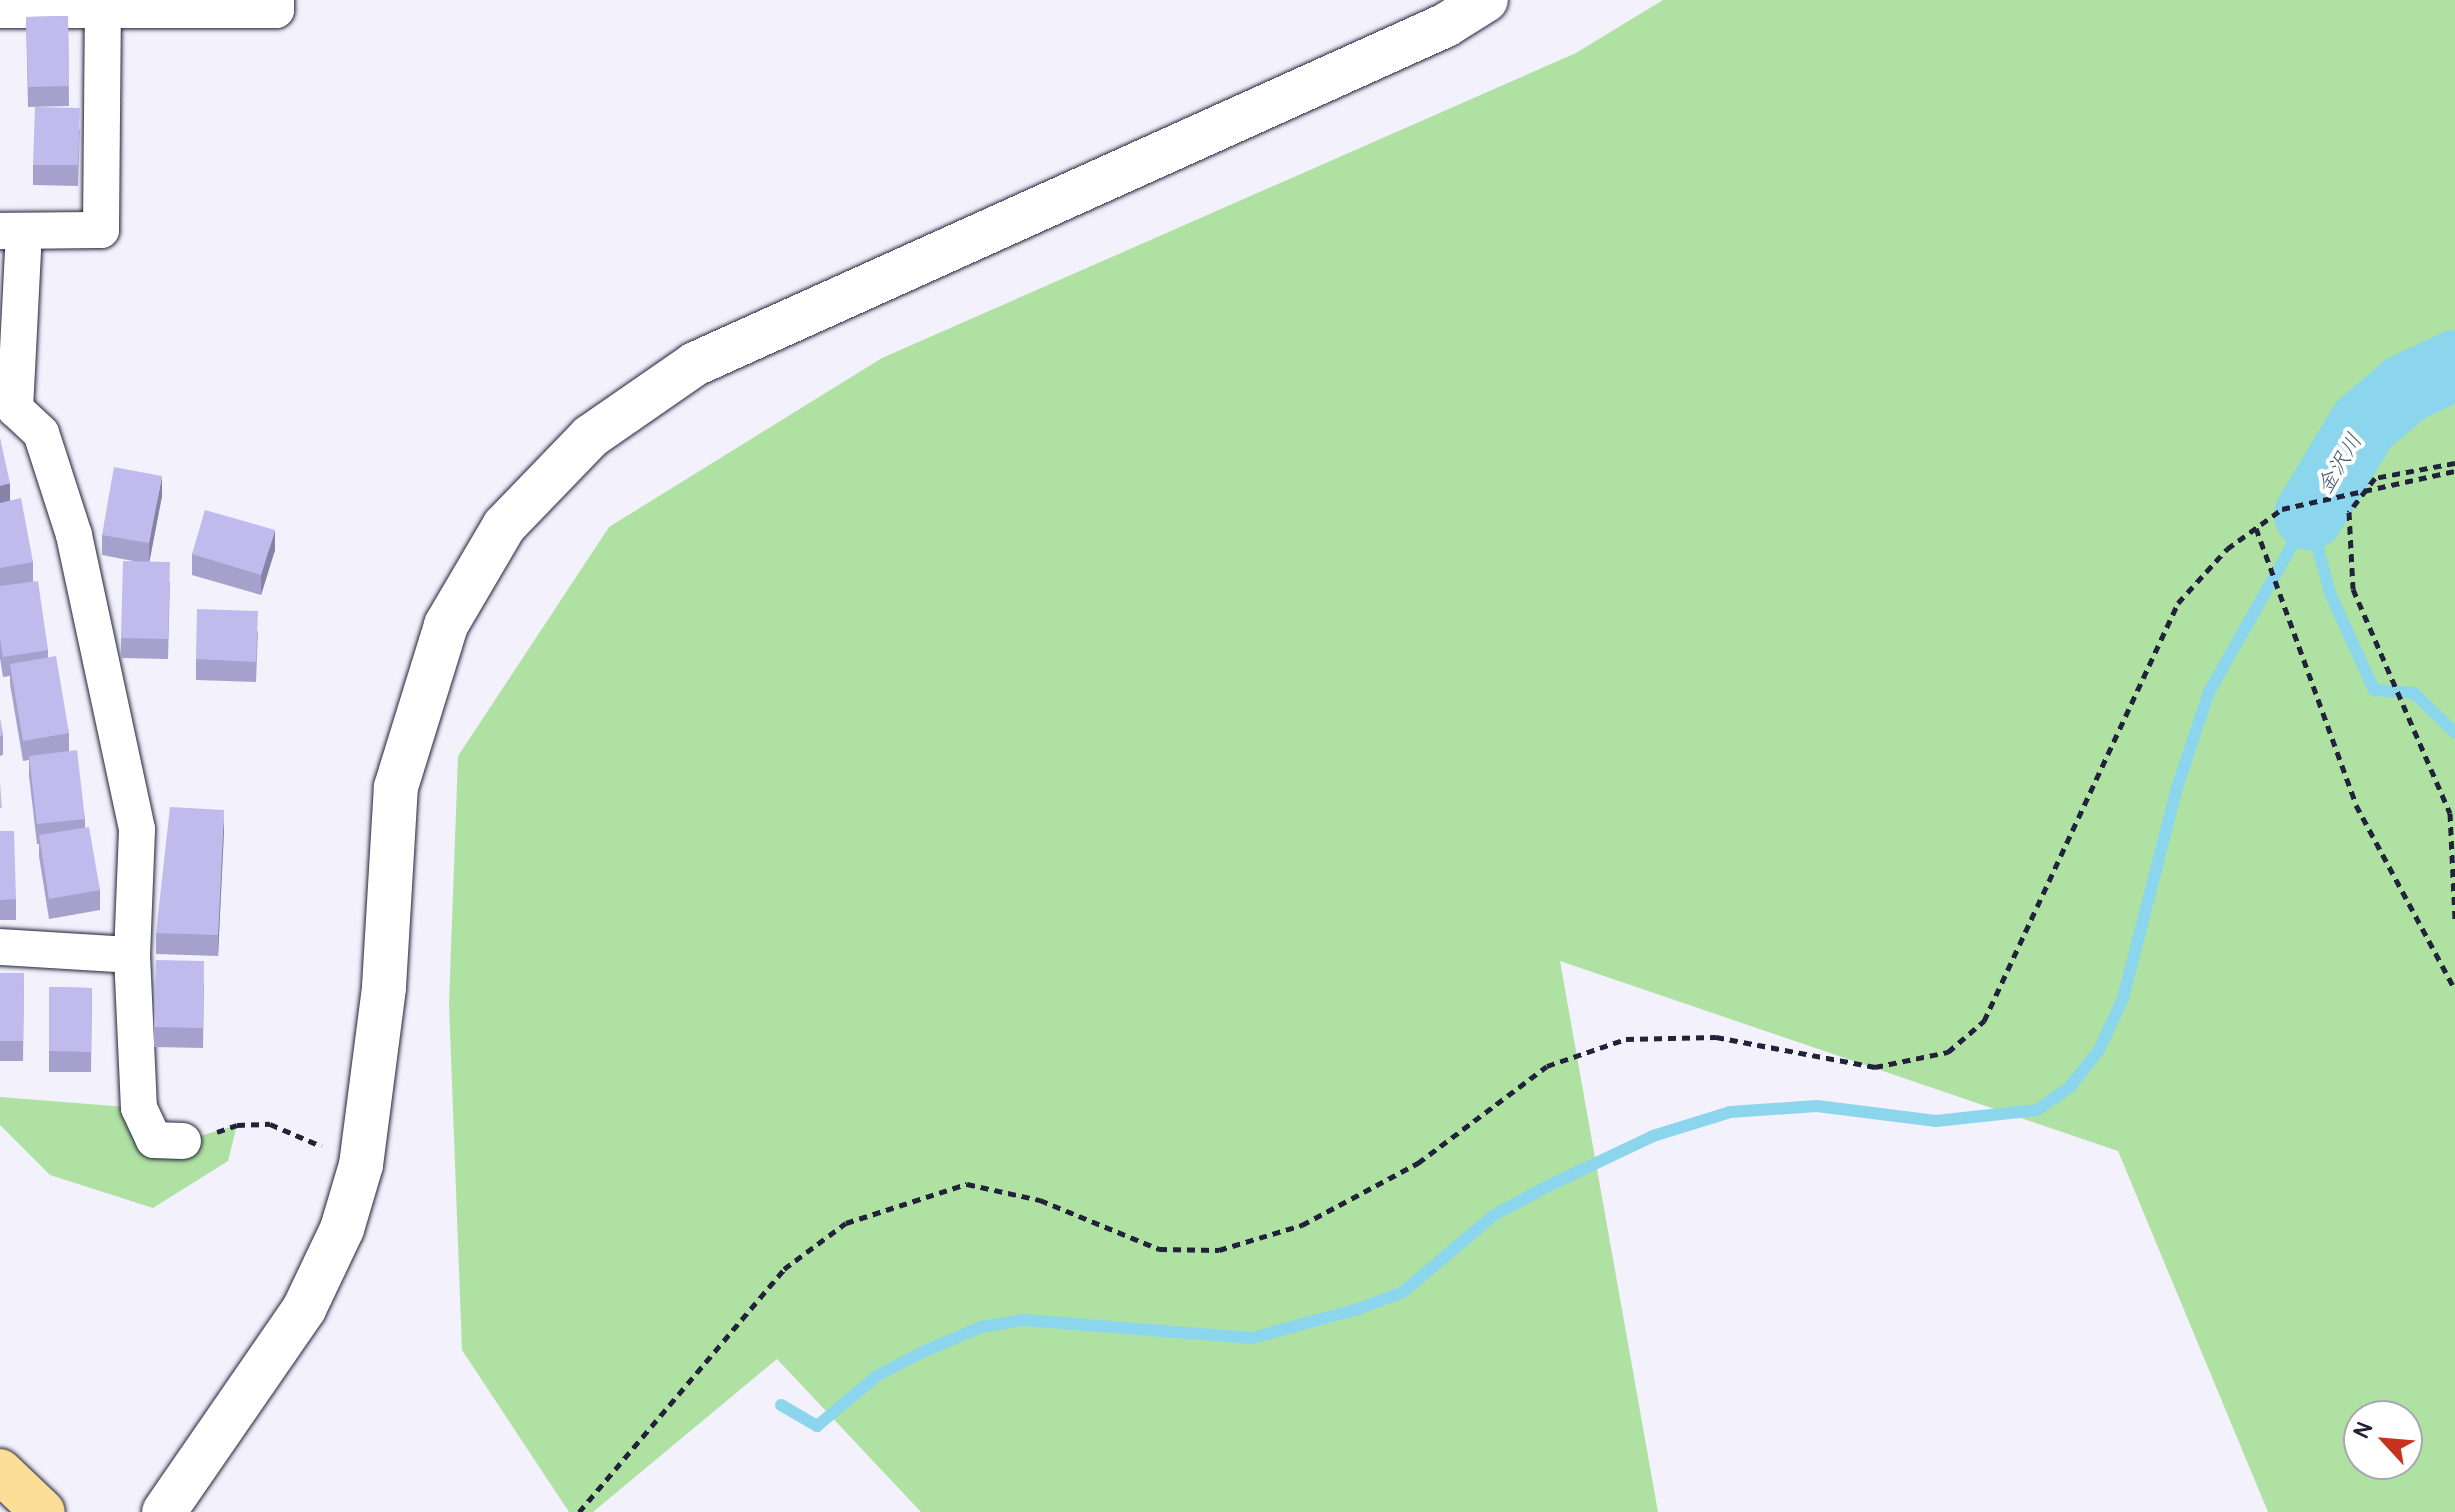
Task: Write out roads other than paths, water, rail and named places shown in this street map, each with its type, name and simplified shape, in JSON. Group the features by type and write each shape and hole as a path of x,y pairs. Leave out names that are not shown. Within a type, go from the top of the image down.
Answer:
{"main road":[{"path":"0,1471 43,1512"}],"street":[{"path":"0,10 276,10 276,0"},
{"path":"164,1512 304,1309 342,1229 361,1165 384,987 396,787 446,625 504,526 591,436 695,364 1446,25 1486,0"},
{"path":"103,9 101,230 12,232 8,411 41,433 74,535 137,829 132,955 139,1108 154,1140 183,1141"},
{"path":"0,947 132,955"}],"waterway":[{"name":"金沢川","path":"2309,515 2363,425 2405,389 2455,365"},
{"path":"2309,515 2330,593 2374,690 2414,693 2455,733"},
{"path":"781,1405 817,1426 878,1375 981,1327 1023,1320 1252,1338 1358,1309 1403,1292 1494,1215 1550,1185 1653,1136 1730,1112 1817,1106 1936,1121 2037,1110 2069,1088 2099,1050 2123,998 2176,791 2209,692 2309,515"}]}
